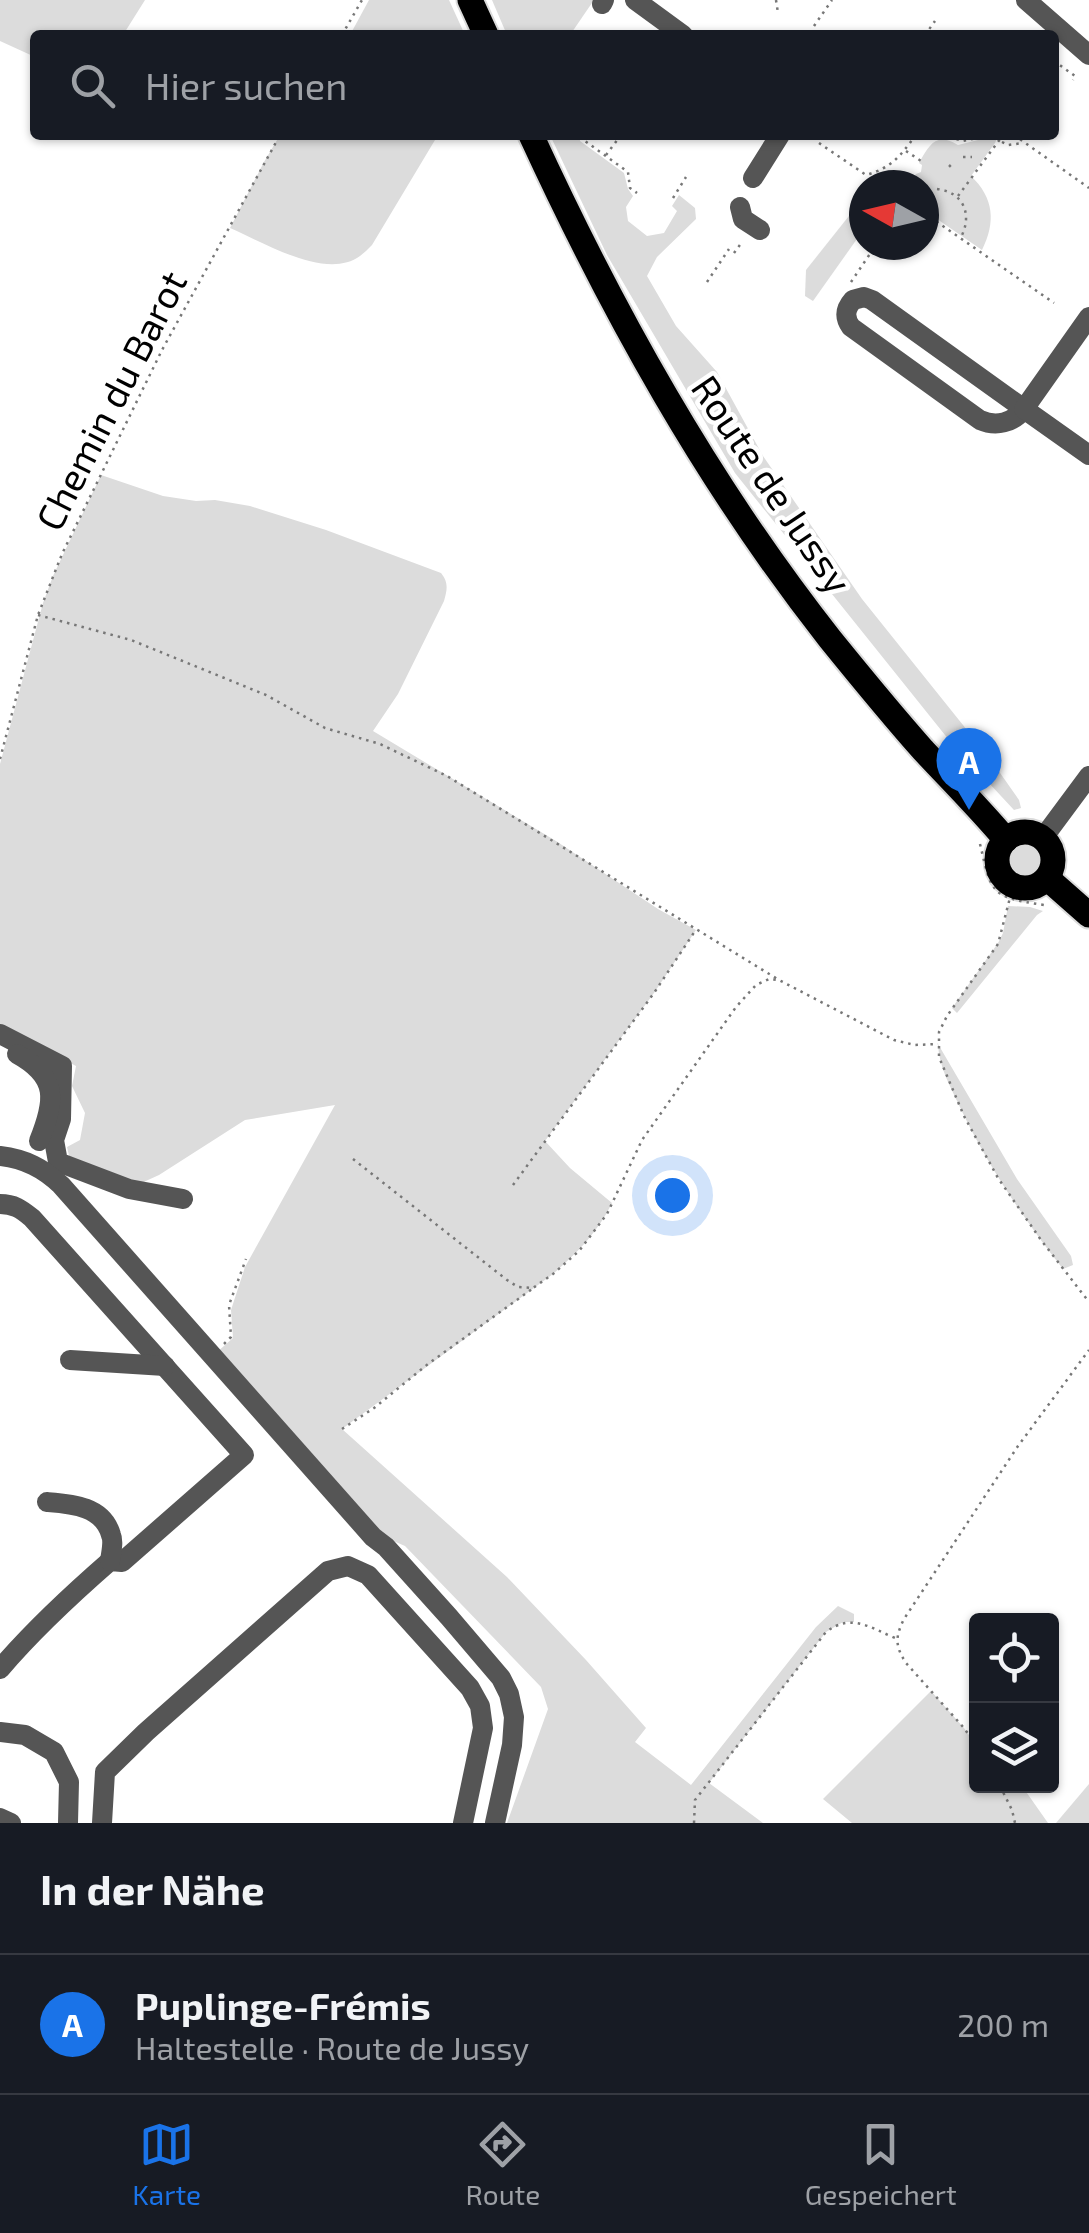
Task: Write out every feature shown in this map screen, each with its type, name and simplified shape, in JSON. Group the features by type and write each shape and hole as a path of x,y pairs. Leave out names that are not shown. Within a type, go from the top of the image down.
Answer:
{"main road":[{"path":"470,0 484,30"},
{"name":"Route de Jussy","path":"533,140 630,335 744,521 884,705 1006,840"},
{"path":"1025,832 1043,838 1053,857 1047,878 1032,888 1013,886 997,865 1000,848 1012,835 1025,832"},
{"path":"1047,878 1089,915"}],"street":[{"path":"635,0 676,30"},
{"path":"1026,0 1089,55"},
{"path":"753,178 777,140"},
{"path":"740,207 743,218 760,230"},
{"path":"1089,317 1024,409 1020,415 993,424 980,420 851,327 846,316 850,303 860,297 872,300 1024,409 1089,455"},
{"path":"1043,838 1087,783"},
{"path":"0,1034 62,1066 61,1119 54,1140 58,1162 129,1190 184,1199"},
{"path":"0,1046 32,1062 44,1074 50,1108 39,1141"},
{"path":"0,1156 29,1162 61,1185 501,1678 514,1718 494,1823"},
{"path":"0,1204 20,1208 32,1218 244,1455 122,1562 110,1560"},
{"path":"70,1360 164,1366"},
{"path":"0,1669 36,1628 110,1560 112,1536 99,1516 80,1505 47,1502"},
{"path":"102,1823 105,1772 328,1571 348,1566 368,1576 470,1688 480,1706 484,1728 463,1823"},
{"path":"0,1732 25,1735 54,1752 69,1782 68,1823"},
{"path":"0,1818 11,1823"}],"path":[{"path":"345,30 362,0"},
{"path":"776,0 778,13"},
{"path":"814,26 832,0"},
{"path":"928,30 934,21"},
{"path":"1059,64 1076,76 1073,80"},
{"name":"Chemin du Barot","path":"0,759 38,615 62,554 162,350 277,140"},
{"path":"584,140 628,172 630,188 636,194"},
{"path":"606,156 617,140"},
{"path":"819,143 866,175 886,170 912,140"},
{"path":"1021,140 1089,188"},
{"path":"958,196 999,141 1008,145 1024,142"},
{"path":"905,150 924,163"},
{"path":"963,157 972,157"},
{"path":"673,198 686,178"},
{"path":"939,189 958,196 967,214 966,229 960,238"},
{"path":"939,223 1054,304"},
{"path":"707,282 729,250"},
{"path":"850,303 843,298 865,260"},
{"path":"38,615 131,640 266,696 325,728 380,744 447,776 779,980 894,1040 915,1045 938,1044"},
{"path":"1013,886 998,944 946,1016 940,1032 939,1057 981,1150 1032,1228 1089,1302"},
{"path":"513,1185 696,930"},
{"path":"342,1429 568,1262 600,1225 642,1140 744,998 763,981 779,980"},
{"path":"352,1159 507,1280 518,1287 533,1288"},
{"path":"217,1350 232,1337 229,1305 246,1259"},
{"path":"969,1736 906,1663 896,1638 904,1619 977,1506 1089,1350"},
{"path":"694,1823 695,1800 826,1632 848,1621 896,1638"},
{"path":"1004,1793 1015,1823"}],"shaded area":[{"path":"0,0 145,0 126,30 30,30 30,55 0,41"},
{"path":"369,0 449,0 463,30 353,30"},
{"path":"492,0 594,0 573,30 505,30"},
{"path":"277,140 435,140 372,245 346,263 295,257 230,228"},
{"path":"552,140 580,140 624,173 633,196 626,207 628,221 647,236 664,233 677,211 672,206 679,195 695,208 696,219 657,257 647,276 676,326 717,372 763,456 862,599 991,760 1021,808 1014,810 949,740 735,473 607,255"},
{"path":"996,140 971,176 984,193 990,211 982,250 939,220 939,170 921,170 919,163 934,142 958,145"},
{"path":"849,216 849,250 813,301 805,296 806,270"},
{"path":"101,475 163,496 250,506 441,573 447,587 444,601 398,694 373,731 696,930 545,1141 612,1203 600,1223 553,1274 342,1429 507,1577 646,1728 635,1742 691,1785 816,1627 838,1606 854,1614 854,1622 843,1622 826,1632 709,1783 763,1823 507,1823 548,1709 541,1687 405,1546 375,1533 216,1353 233,1338 231,1310 245,1267 335,1105 245,1120 137,1185 70,1160 67,1147 80,1140 85,1113 72,1086 76,1066 0,1026 0,764 43,603"},
{"path":"1026,842 1039,848 1045,861 1039,874 1026,880 1013,874 1007,861 1013,848"},
{"path":"1008,906 1043,911 957,1013 952,1008 1003,933"},
{"path":"938,1044 1073,1265 1063,1269 993,1168 948,1082"},
{"path":"931,1691 969,1735 969,1793 1027,1793 1048,1823 852,1823 823,1799"},
{"path":"1089,1784 1089,1823 1056,1823"}],"place":[{"name":"Puplinge-Frémis","path":"969,810"}]}
